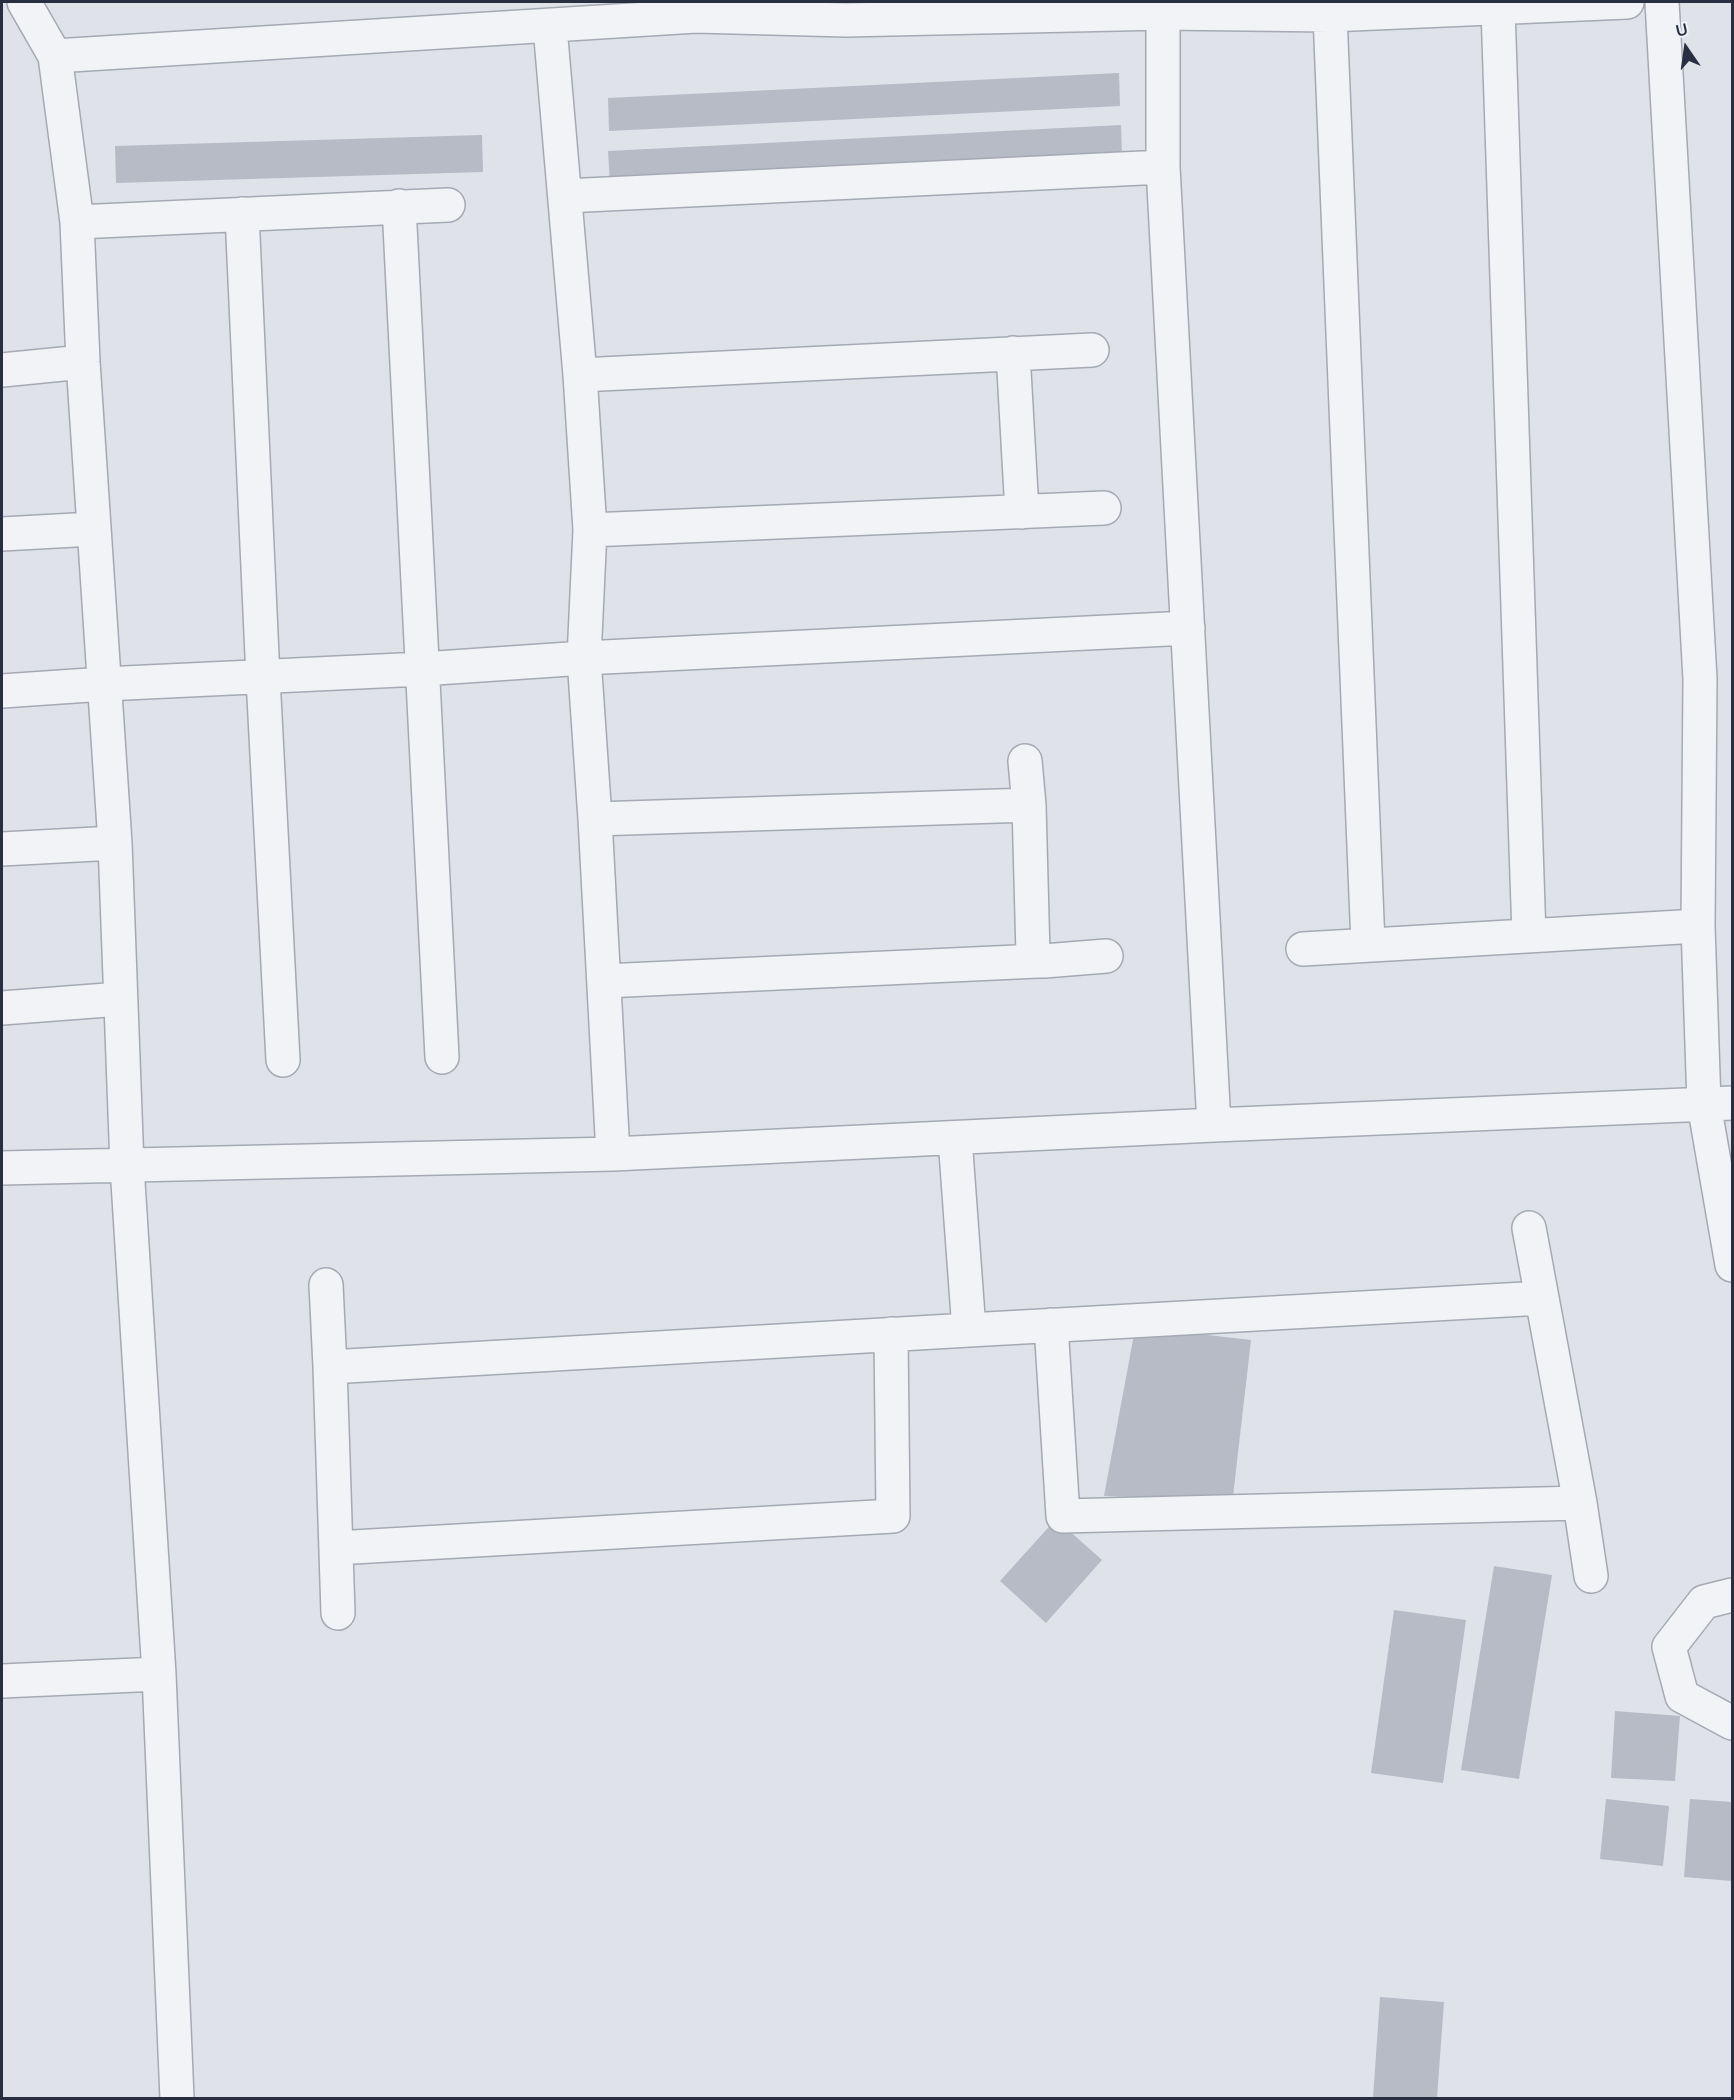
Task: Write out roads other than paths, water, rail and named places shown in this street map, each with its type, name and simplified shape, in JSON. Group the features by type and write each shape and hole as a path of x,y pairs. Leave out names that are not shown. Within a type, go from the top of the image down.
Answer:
{"street":[{"path":"24,2 54,56 77,222 82,362 115,843 127,1166 159,1674 177,2098"},
{"path":"54,56 550,27 696,9 846,20 1163,7 1330,15 1627,2"},
{"path":"1662,2 1700,679 1698,926 1718,1104 1732,1265"},
{"path":"1163,7 1163,167 1214,1125"},
{"path":"1498,9 1529,936"},
{"path":"1330,15 1368,944"},
{"path":"550,27 566,196 590,530 584,658 613,1154"},
{"path":"566,196 1163,167"},
{"path":"77,222 448,205"},
{"path":"399,206 442,1057"},
{"path":"242,214 283,1060"},
{"path":"580,375 1092,350"},
{"path":"1013,353 1022,512"},
{"path":"2,370 82,362"},
{"path":"590,530 1104,508"},
{"path":"2,534 93,529"},
{"path":"2,691 422,669 584,658 1188,628"},
{"path":"1025,761 1029,804 1033,955 1038,961"},
{"path":"595,819 1029,804"},
{"path":"2,849 115,843"},
{"path":"1303,949 1698,926"},
{"path":"604,981 1106,956"},
{"path":"2,1008 120,999"},
{"path":"2,1168 613,1154 1214,1125 1718,1104"},
{"path":"955,1138 969,1330"},
{"path":"1529,1228 1580,1503 1591,1575"},
{"path":"326,1285 338,1613"},
{"path":"330,1367 1542,1298"},
{"path":"1051,1325 1063,1515 1580,1503"},
{"path":"336,1548 893,1516 891,1334"},
{"path":"1732,1595 1704,1602 1669,1647 1682,1696 1732,1723"},
{"path":"2,1682 159,1674"}]}
